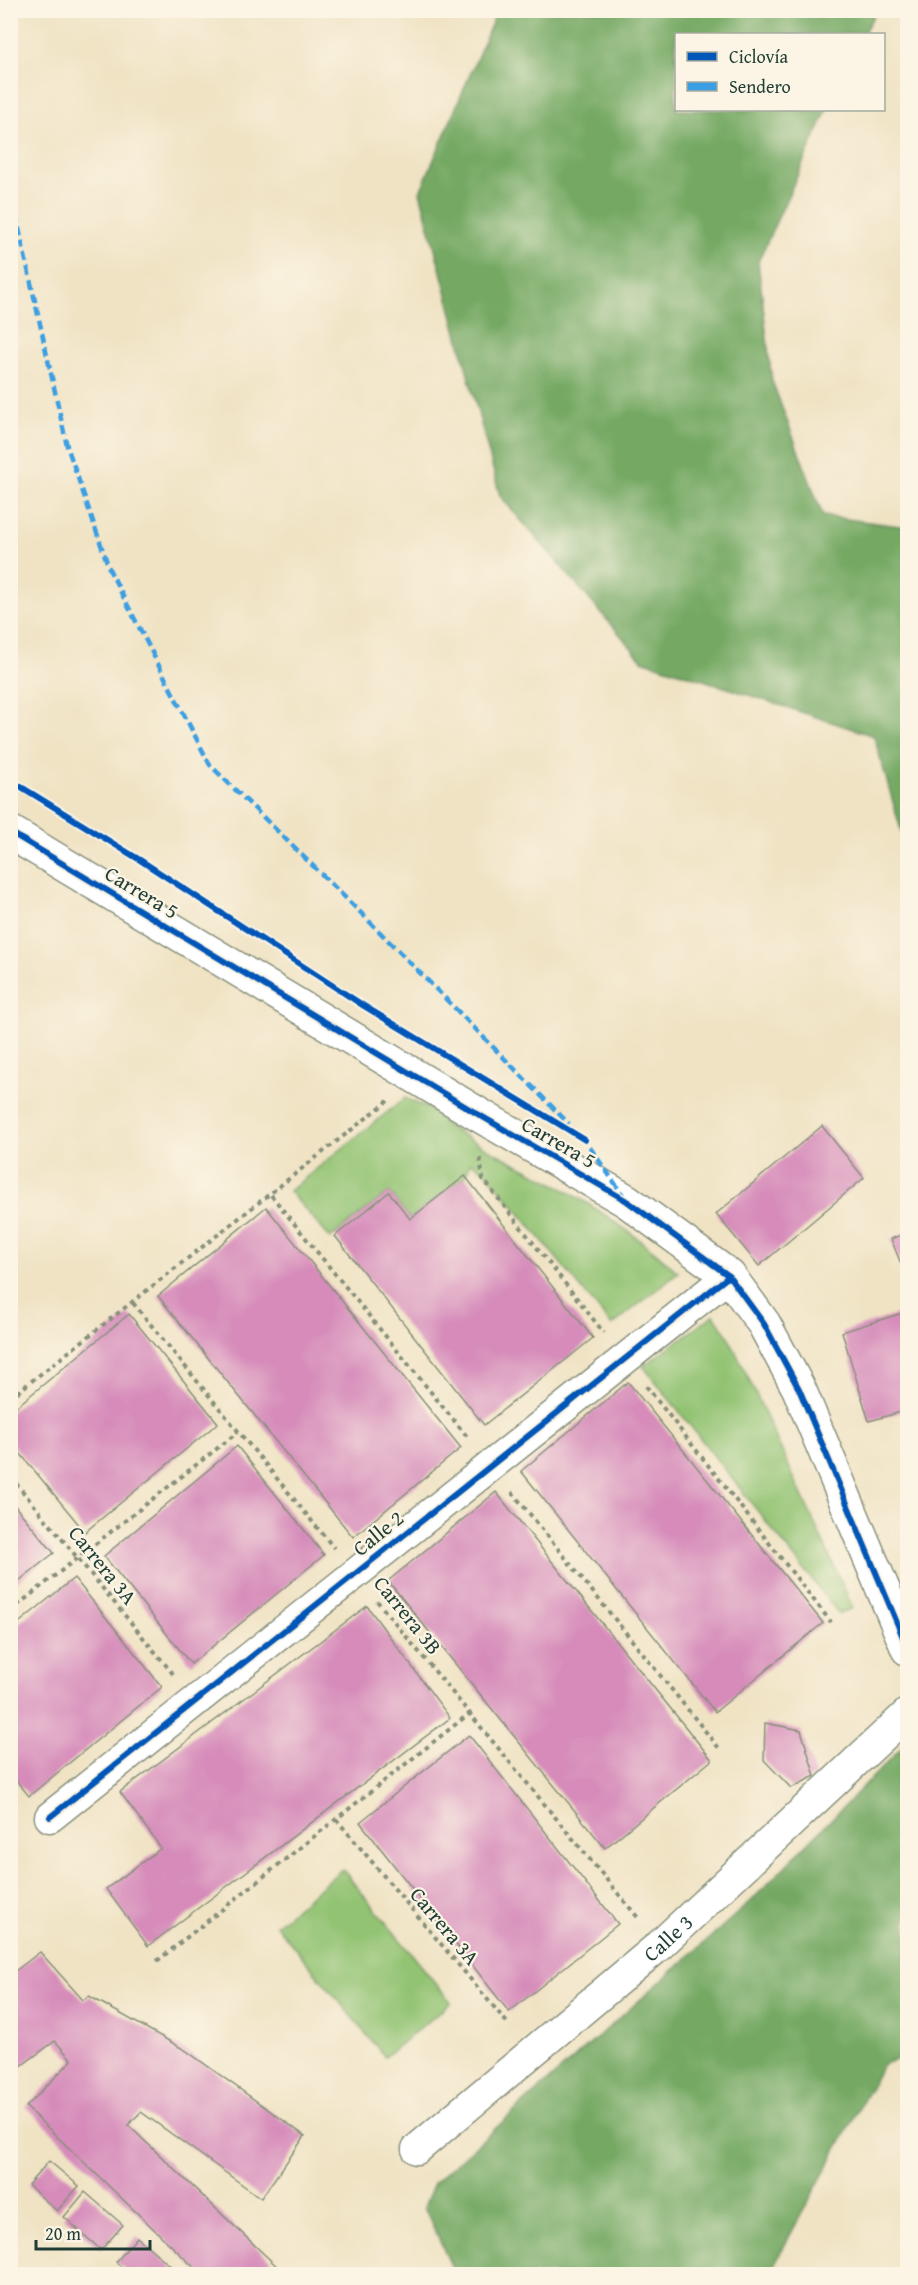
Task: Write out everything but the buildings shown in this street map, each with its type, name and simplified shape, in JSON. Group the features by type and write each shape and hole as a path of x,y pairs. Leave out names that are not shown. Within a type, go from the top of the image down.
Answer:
{"street":[{"name":"Carrera 5","path":"10,832 417,1078 627,1201 729,1276 764,1324 800,1389 908,1649"},
{"name":"Calle 2","path":"50,1817 729,1276"},
{"name":"Calle 3","path":"417,2149 660,1945 908,1713"}],"path":[{"path":"10,1398 417,1078"},
{"path":"10,1611 238,1432"},
{"path":"157,1961 470,1713"}],"green space":[{"path":"497,11 876,11 864,33 675,33 675,111 827,111 758,262 772,381 823,516 907,527 907,851 874,736 642,660 500,496 420,192"},
{"path":"405,1098 446,1116 442,1123 595,1208 678,1272 612,1326 486,1172 471,1162 465,1176 410,1219 389,1192 330,1238 289,1191"},
{"path":"714,1315 728,1336 755,1392 853,1608 839,1614 643,1366"},
{"path":"906,1743 907,2056 883,2064 769,2274 455,2274 424,2207 434,2183 751,1901"},
{"path":"342,1869 451,2002 385,2057 276,1925"}],"marked path":[{"path":"10,188 67,446 110,571 210,765 363,915 569,1124"},
{"path":"582,1136 623,1195"}],"cycle path":[{"path":"10,780 140,860 364,1006 585,1140"},
{"path":"10,832 481,1116 627,1201 729,1276 764,1324 799,1389 908,1649"},
{"path":"50,1817 729,1276"}]}
